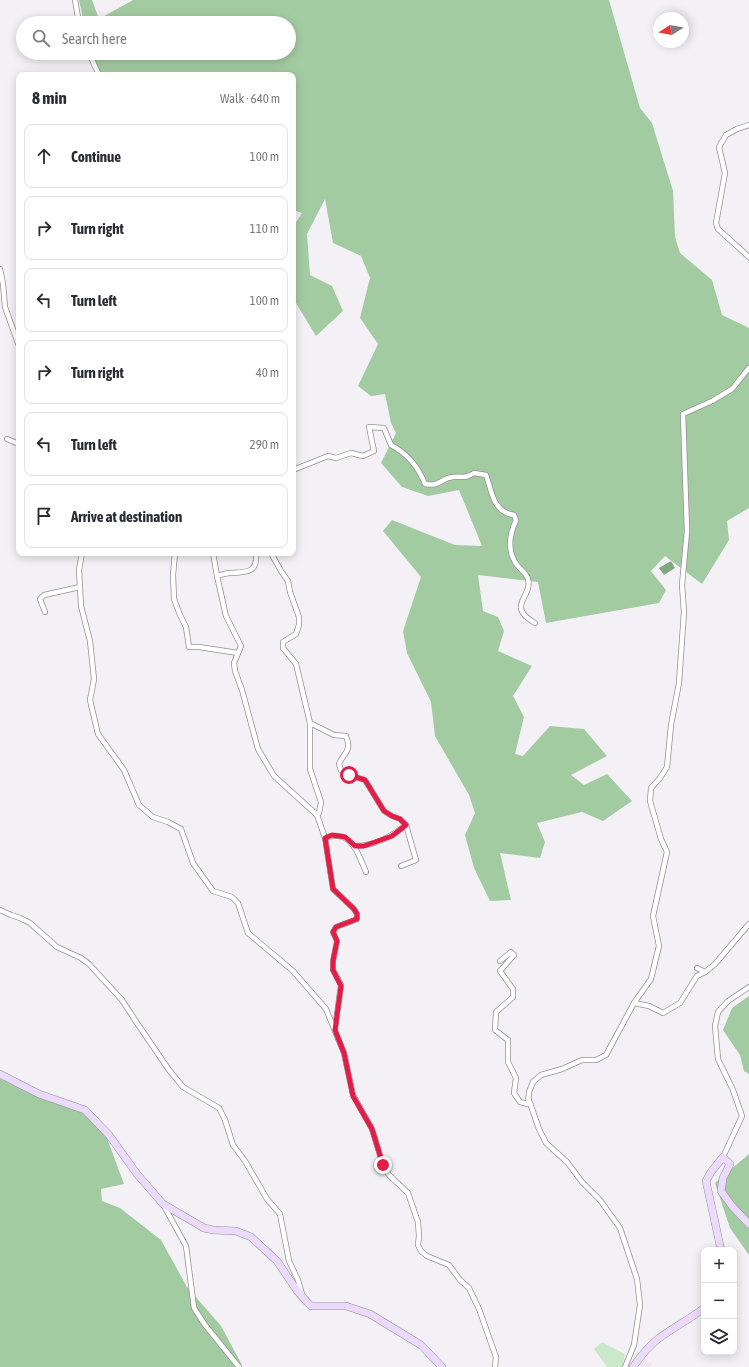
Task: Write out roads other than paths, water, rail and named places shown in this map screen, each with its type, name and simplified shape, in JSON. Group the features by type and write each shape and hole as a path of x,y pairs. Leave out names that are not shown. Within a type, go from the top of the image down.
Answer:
{"street":[{"path":"75,0 78,16"},
{"path":"92,60 98,72"},
{"path":"749,125 726,135 719,147 725,173 716,223 718,229 749,257"},
{"path":"0,269 5,307 16,338"},
{"path":"500,961 511,952 514,955 500,971 513,989 514,997 496,1012 495,1030 508,1040 508,1062 516,1078 514,1093 520,1102 528,1104 529,1092 533,1082 541,1075 562,1069 582,1060 596,1060 606,1055 634,1003 650,979 659,946 652,916 666,852 650,801 651,788 667,767 671,725 679,683 684,612 682,585 688,531 683,414 712,401 732,388 749,368"},
{"path":"296,469 328,456 336,458 351,453 363,456 374,451 369,427 384,428 391,445 402,451 412,461 419,470 425,484 433,486 451,477 467,477 474,473 486,475 495,503 505,514 514,515 516,520 511,531 511,549 515,562 528,577 529,585 521,602 522,610 525,618 535,624"},
{"path":"7,439 16,443"},
{"path":"81,556 78,570 81,606 90,642 94,679 90,700 98,734 124,770 139,805 153,817 168,822 181,829 193,863 213,891 232,896 238,903 248,933 293,971 326,1009 344,1053 353,1096 372,1129 383,1165 389,1175 408,1193 418,1222 418,1245 421,1251 427,1256 449,1265 460,1280 469,1288 479,1309 496,1357 495,1367"},
{"path":"175,556 172,575 174,599 186,627 189,646 238,653"},
{"path":"214,556 217,576 226,616 241,646 234,663 235,671 242,690 258,749 274,776 317,815 325,838 333,889 354,909 357,914 357,919 336,927 333,932 337,941 333,961 333,970 341,986 335,1030"},
{"path":"217,576 230,573 247,573 252,569 256,556"},
{"path":"272,556 280,571 288,580 290,592 299,617 299,625 296,634 283,642 283,648 296,664 310,723 310,769 321,802 319,813 317,815"},
{"path":"45,612 40,598 44,595 80,587"},
{"path":"310,723 334,735 346,736 349,745 347,752 339,764 341,770 349,775 365,780 384,811 400,819 406,825 416,860 401,866"},
{"path":"355,846 364,846 392,836 406,825"},
{"path":"325,838 332,835 345,837 355,846 366,872"},
{"path":"0,910 30,923 57,947 81,958 89,964 122,1000 183,1087 219,1108 225,1120 233,1145 245,1161 267,1199 280,1214 289,1261 298,1280 303,1298"},
{"path":"634,1003 649,1006 663,1013 680,1003 697,976 706,972 715,964 749,924"},
{"path":"697,968 706,972"},
{"path":"719,1247 706,1181 723,1157 742,1116 733,1090 718,1059 715,1026 718,1012 728,1001 749,987"},
{"path":"0,1074 39,1094 85,1110 109,1135 137,1174 163,1204 186,1246 194,1308 206,1326 239,1367"},
{"path":"528,1098 533,1114 546,1143 567,1162 582,1182 600,1200 620,1228 637,1279 640,1304 634,1345 625,1367"},
{"path":"723,1157 730,1164 722,1178 721,1191 732,1206 749,1224"},
{"path":"163,1204 204,1228 212,1230 236,1231 251,1237 277,1261 298,1292 311,1306 346,1306 370,1314 421,1345 442,1367"},
{"path":"633,1367 641,1355 657,1340 701,1310"}]}
